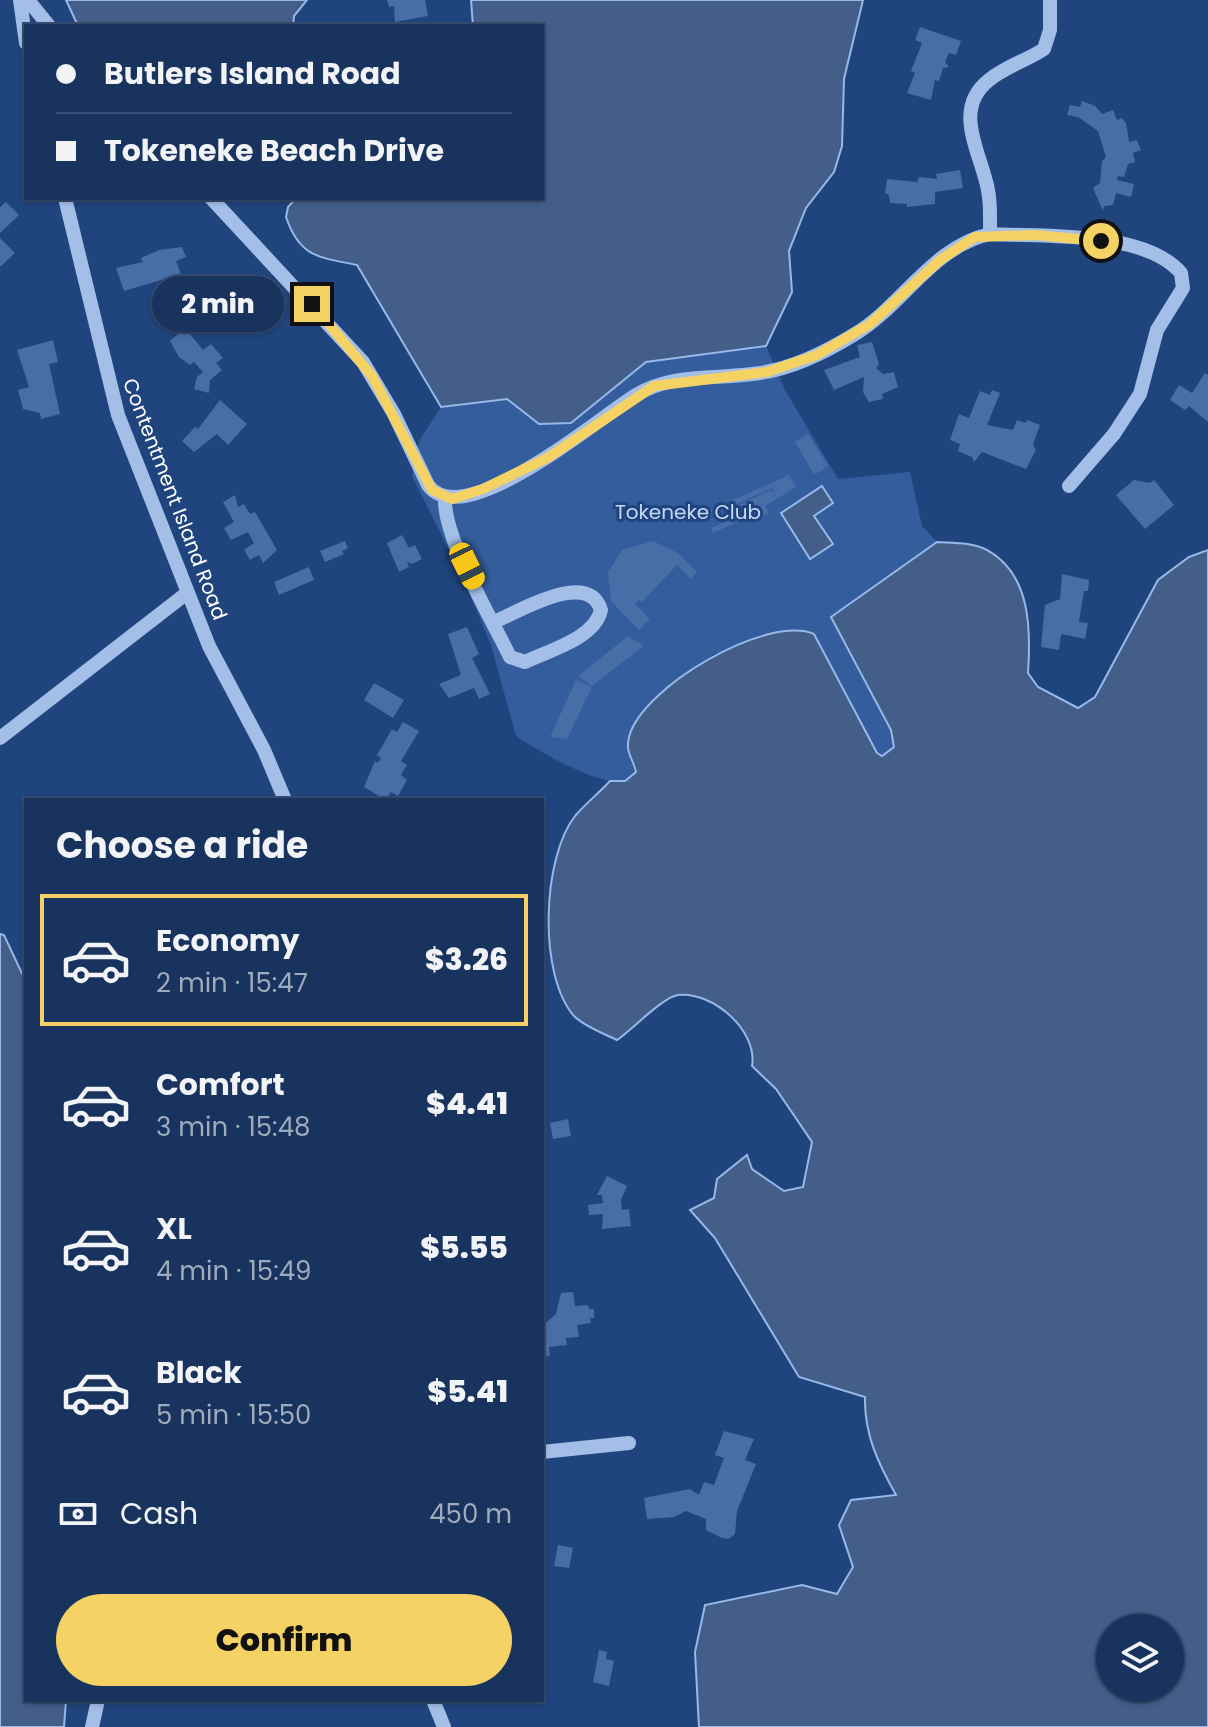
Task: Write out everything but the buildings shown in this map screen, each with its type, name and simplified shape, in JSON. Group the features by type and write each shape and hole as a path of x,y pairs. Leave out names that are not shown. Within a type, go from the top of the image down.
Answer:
{"street":[{"path":"20,0 24,29"},
{"path":"28,0 47,24"},
{"path":"990,234 988,190 972,139 970,111 974,96 988,81 1044,49 1050,30 1050,0"},
{"name":"Contentment Island Road","path":"65,200 118,415 209,646 264,750 284,798"},
{"path":"213,200 351,346 389,404 428,485 445,498 460,498 483,489 549,457 654,386 767,372 817,355 870,324 940,260 975,237 990,234 1085,238 1118,243 1161,256 1181,273 1183,288 1157,330 1140,394 1114,434 1069,486"},
{"path":"445,498 446,522 510,657 525,662 588,631 599,621 601,610 592,594 577,590 494,622"},
{"path":"0,738 187,593"},
{"path":"544,1452 629,1443"},
{"path":"92,1727 98,1702"},
{"path":"434,1702 444,1727"}],"green space":[{"name":"Tokeneke Club","path":"766,346 785,390 838,479 910,472 922,526 937,542 831,617 891,730 894,747 882,756 877,753 814,634 716,653 666,688 630,760 636,772 626,780 616,782 602,779 570,767 516,736 491,645 463,578 412,476 419,441 441,407 507,399 539,424 571,423 646,361"}],"shaded area":[{"path":"66,0 307,0 294,16 293,24 77,24"},
{"path":"471,0 863,0 844,79 842,146 834,172 806,208 789,251 792,292 766,346 646,362 571,423 539,424 507,399 441,407 357,265 312,253 298,241 286,217 288,207 294,200 544,200 544,24 473,24"},
{"path":"822,486 833,503 814,516 833,544 810,559 781,513"},
{"path":"937,542 981,547 1002,560 1020,588 1025,604 1029,639 1028,673 1038,687 1078,708 1095,697 1158,580 1189,557 1208,550 1208,1727 699,1727 695,1652 705,1605 802,1585 837,1594 853,1567 839,1525 851,1500 896,1495 873,1448 865,1397 799,1377 715,1238 690,1210 714,1198 717,1179 747,1155 752,1169 784,1191 803,1187 812,1142 776,1089 752,1066 748,1040 740,1027 718,1006 705,999 691,995 672,997 617,1040 574,1016 562,997 550,946 551,887 556,859 575,816 610,781 625,781 636,772 628,743 638,718 656,697 680,678 738,645 767,635 793,631 814,634 877,753 882,756 894,747 891,730 831,617"},
{"path":"0,934 4,935 24,978 24,1702 66,1702 64,1727 0,1727"}],"route":[{"path":"312,304 351,346 372,376 432,490 437,495 452,499 483,489 549,457 626,401 654,386 767,372 817,355 870,324 940,260 975,237 990,234 1035,235 1101,241"}]}
